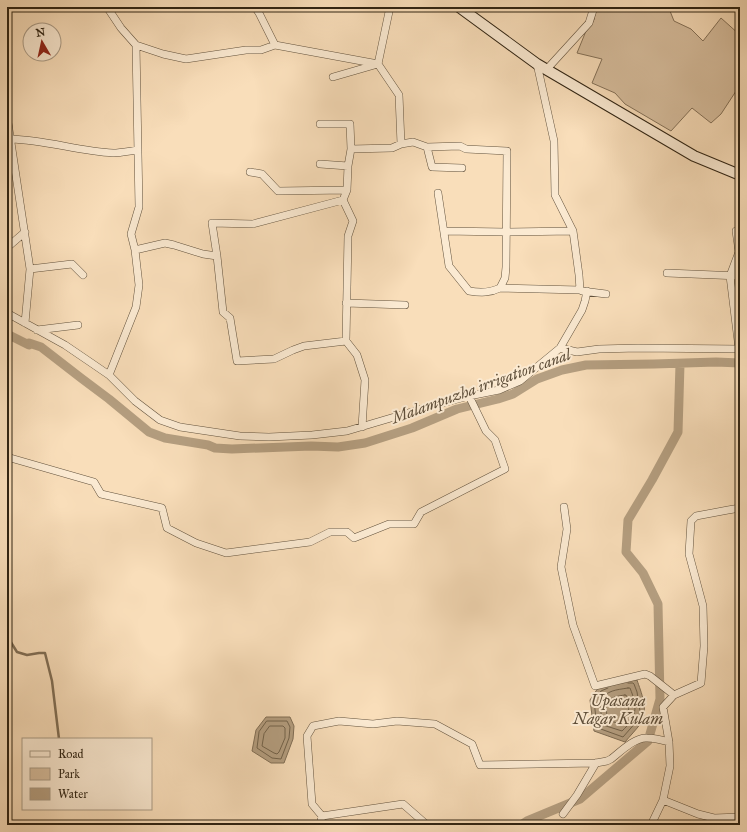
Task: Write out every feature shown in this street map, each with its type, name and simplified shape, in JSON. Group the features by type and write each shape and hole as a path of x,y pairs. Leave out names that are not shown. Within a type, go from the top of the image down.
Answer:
{"main road":[{"path":"459,7 542,66 694,156 740,175"}],"street":[{"path":"107,7 121,28 136,45 186,59 246,50 261,50 275,45 378,64 399,95 401,144"},
{"path":"255,7 275,45"},
{"path":"378,64 390,7"},
{"path":"7,313 65,345 109,375 135,401 160,420 180,427 240,436 269,437 312,435 346,431 469,396 499,390 520,381 560,348 582,310 585,301 579,275 573,231 555,195 554,141 542,66 588,23 594,7"},
{"path":"109,375 136,307 139,285 135,250 131,234 140,207 136,45"},
{"path":"333,77 378,64"},
{"path":"7,116 30,269 25,323"},
{"path":"320,124 350,124 351,149 348,166 347,190 343,200 353,221 348,236 346,341 357,355 365,380 362,427"},
{"path":"11,139 22,139 88,151 115,153 138,150"},
{"path":"351,149 392,148 401,144 413,142 427,147 460,146 466,149 507,151 506,267 505,278 500,288"},
{"path":"427,147 432,167 462,168"},
{"path":"320,164 348,166"},
{"path":"250,172 262,174 278,191 347,190"},
{"path":"438,193 449,266 469,291 482,293 492,292 500,288 583,291 606,294"},
{"path":"343,200 253,224 212,224 223,312 230,318 237,361 274,359 304,346 346,341"},
{"path":"444,231 573,231"},
{"path":"560,348 577,352 599,349 630,348 740,349 730,276 739,252 736,231"},
{"path":"7,245 10,245 25,232"},
{"path":"135,250 165,243 203,254 217,256"},
{"path":"30,269 72,264 83,275"},
{"path":"667,273 740,276"},
{"path":"346,303 406,305"},
{"path":"37,330 78,325"},
{"path":"7,457 94,482 102,494 162,508 167,528 196,543 226,553 310,542 330,532 347,532 354,538 389,524 414,524 421,512 505,469 495,440 486,431 469,396"},
{"path":"564,507 567,529 561,567 573,625 595,686 645,674 650,676 674,696"},
{"path":"651,825 663,800 670,766 669,742 663,707 674,696 701,683 704,646 703,606 689,554 691,521 696,516 740,508"},
{"path":"322,816 312,804 307,736 313,726 319,724 339,721 373,724 397,721 435,724 472,744 480,765 596,763 611,759 636,740 641,738 669,742"},
{"path":"563,814 596,763"},
{"path":"663,800 698,814 714,818 740,817"},
{"path":"322,816 403,804 427,825"},
{"path":"320,825 322,816"}],"green space":[{"path":"596,7 664,7 670,11 674,21 691,29 703,41 721,18 740,35 740,85 721,114 711,123 692,108 671,131 625,104 615,93 592,83 602,59 577,53 586,31 594,20"}],"water":[{"name":"Upasana Nagar Kulam","path":"628,679 637,680 644,701 644,712 641,723 625,742 594,731 590,700 598,688"},
{"path":"266,717 290,717 294,726 293,739 284,763 271,763 252,751 256,730"}],"waterway":[{"name":"Malampuzha irrigation canal","path":"7,334 29,345 29,343 41,347 149,432 165,438 208,445 215,448 232,449 311,446 338,447 365,443 412,428 457,409 513,394 537,379 562,370 586,365 716,362 740,363"},
{"path":"521,825 527,821 580,799 648,741 660,699 658,604 643,573 626,552 628,520 678,432 680,364"},
{"path":"7,636 17,652 27,655 45,653 52,681 59,738"}]}
